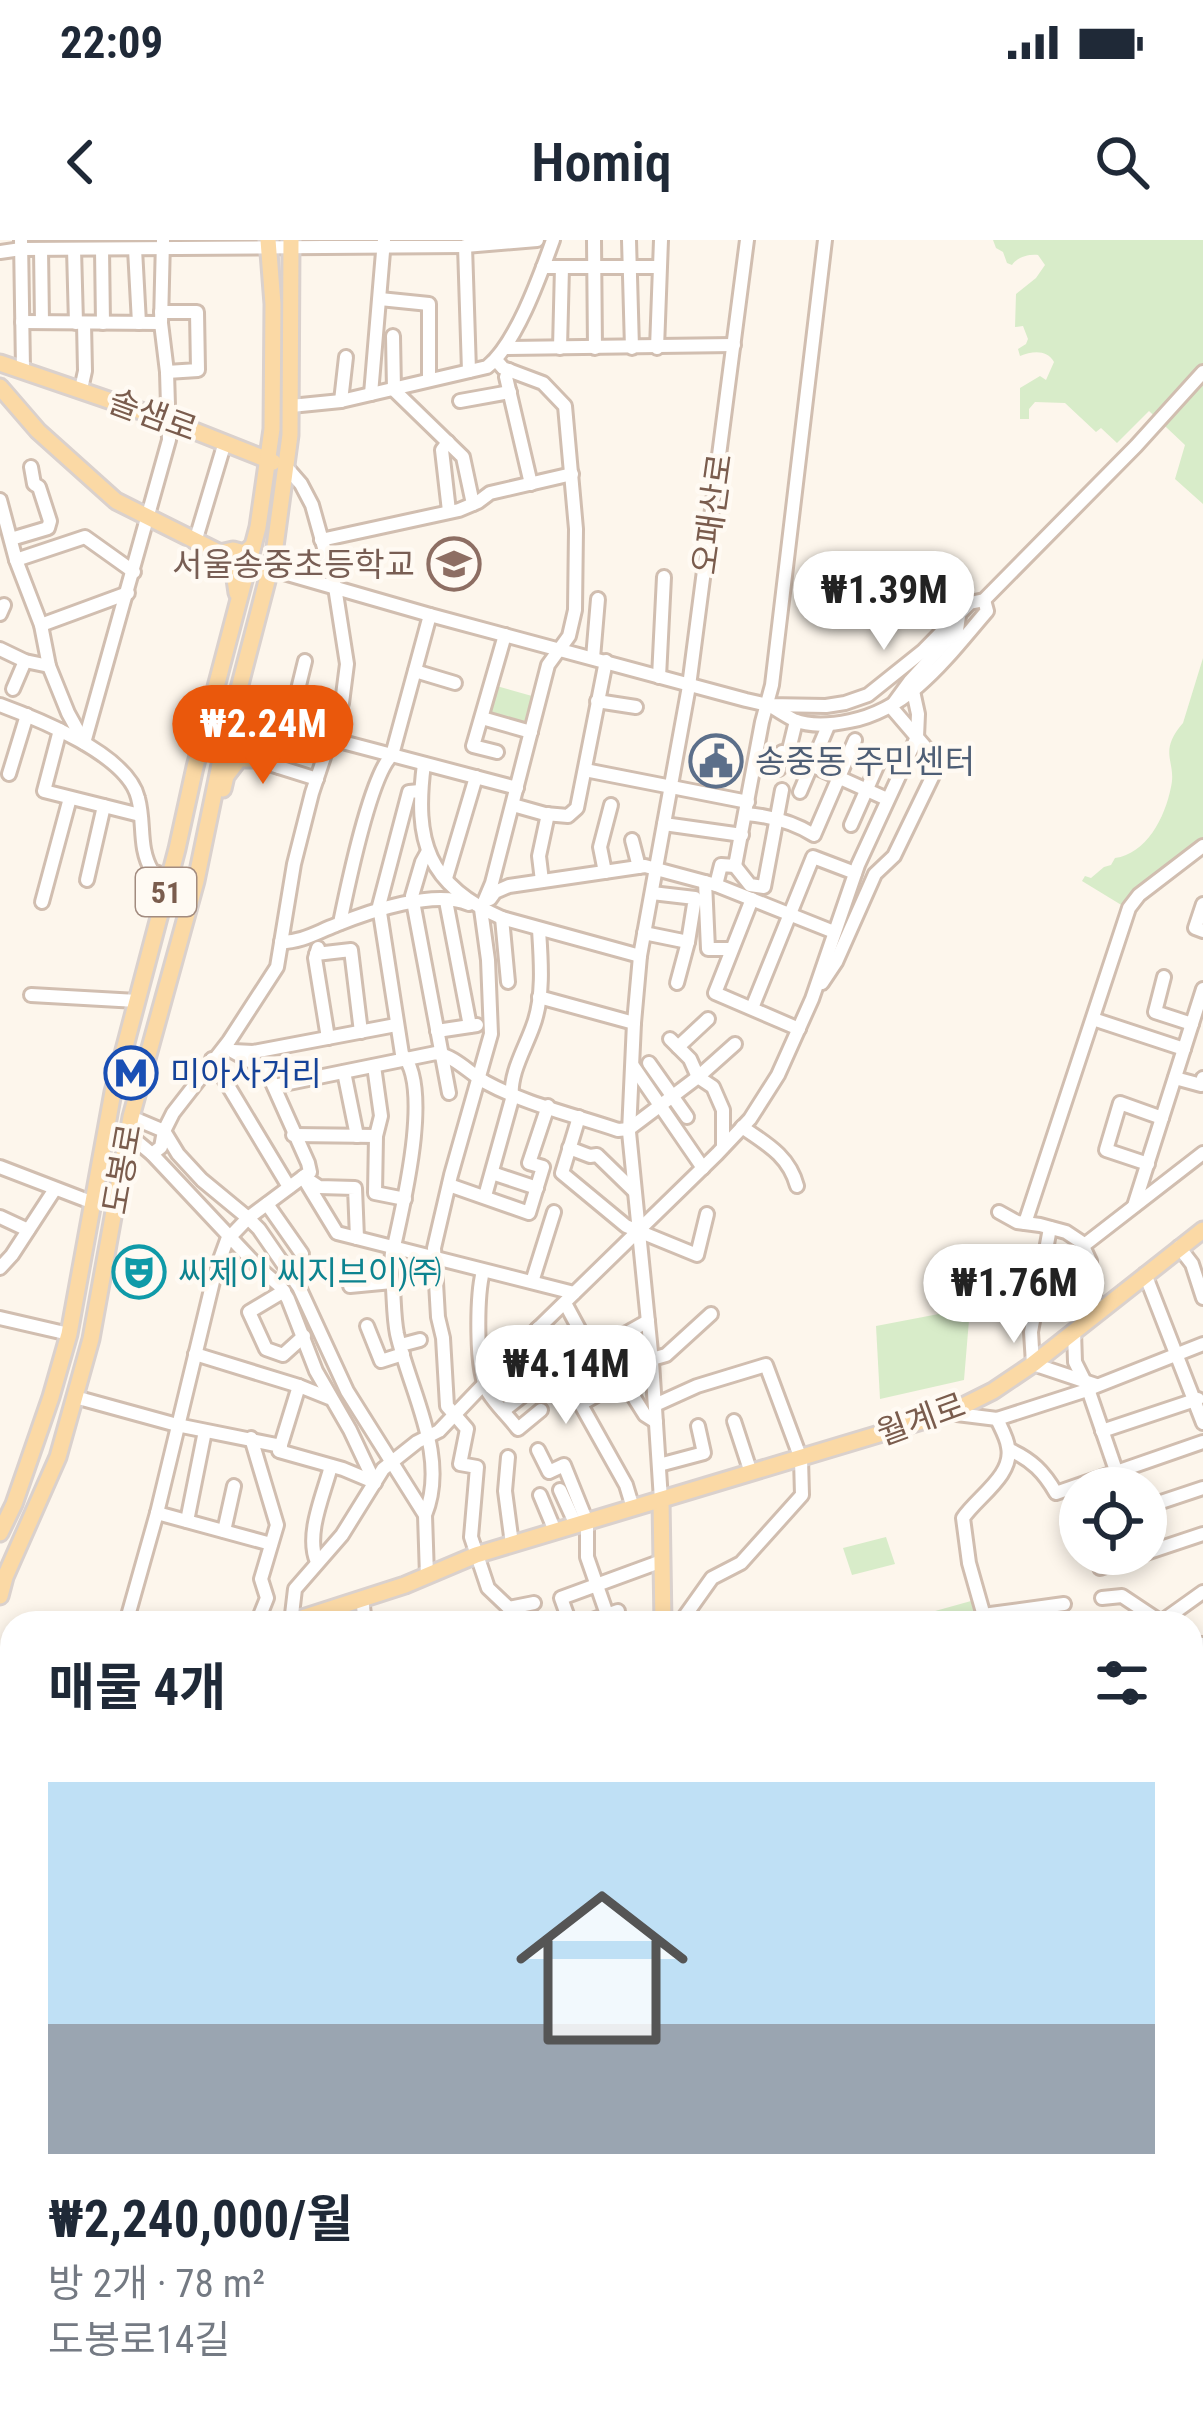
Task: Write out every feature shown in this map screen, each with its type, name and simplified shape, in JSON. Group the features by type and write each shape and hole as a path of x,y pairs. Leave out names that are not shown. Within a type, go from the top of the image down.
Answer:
{"main road":[{"name":"도봉로","path":"0,1533 7,1501 51,1397 69,1334 113,1092 254,544 272,429 269,244"},
{"name":"도봉로","path":"0,1596 58,1457 91,1339 131,1117 198,872 223,750 270,569 287,469 291,244"},
{"name":"솔샘로","path":"0,363 167,420 287,469"},
{"path":"0,387 38,431 116,501 220,553 244,553 254,544"},
{"path":"220,553 238,586 236,608"},
{"path":"198,872 226,776 239,760 255,759"},
{"name":"월계로","path":"338,1611 476,1555 949,1413 1038,1366 1098,1310 1203,1230"},
{"name":"오패산로","path":"661,1500 664,1611"},
{"path":"1,1611 5,1577"}],"street":[{"path":"2,249 21,244 41,249 135,249 163,244 465,246 537,240"},
{"path":"291,406 341,401 487,367 505,348 553,240"},
{"path":"594,240 595,348"},
{"path":"629,240 632,348"},
{"path":"657,348 661,240"},
{"name":"오패산로","path":"661,1500 629,1129 634,1023 640,956 689,686 747,240"},
{"path":"743,275 758,240"},
{"path":"735,866 768,705 825,240"},
{"path":"371,394 384,243"},
{"path":"21,244 23,369"},
{"path":"84,743 170,440 161,318 163,244"},
{"path":"465,246 469,370"},
{"path":"41,249 42,322"},
{"name":"솔샘로","path":"74,249 85,371 81,389"},
{"path":"102,249 103,323"},
{"path":"135,249 139,323"},
{"path":"543,267 658,267"},
{"path":"560,348 562,267"},
{"path":"380,299 429,304 429,379"},
{"path":"22,322 139,323 197,312 198,370 166,372"},
{"path":"393,337 394,389 463,457 473,504"},
{"path":"505,348 734,345"},
{"path":"341,401 346,357"},
{"path":"496,360 543,383 566,406 576,529 575,610 569,636 548,665 492,883 481,909 490,1034 434,1248 447,1406 467,1429 460,1464 477,1467 471,1537 488,1588 506,1611"},
{"path":"509,370 506,377 531,484"},
{"path":"270,569 768,705 845,703 868,695 923,651 970,603 984,600 1203,372"},
{"path":"460,401 509,392"},
{"name":"솔샘로","path":"195,542 225,442"},
{"path":"448,442 442,450 449,511"},
{"path":"10,552 48,528 50,521 31,466"},
{"path":"152,1154 161,1147 173,1113 221,1054 277,967 294,864 342,703 347,664 335,587 308,494 287,469"},
{"path":"321,540 449,511 490,493 572,474"},
{"path":"0,500 10,552 41,625 49,666 84,743"},
{"path":"10,552 86,537 134,572"},
{"path":"659,677 664,577"},
{"path":"41,625 128,593"},
{"path":"513,805 568,816 577,808 598,701 598,599"},
{"path":"768,705 796,721 828,726 891,707 940,665 987,611 984,600"},
{"path":"340,923 374,788 392,755 430,615"},
{"path":"891,707 957,630 959,616"},
{"path":"497,752 473,746 505,635"},
{"path":"0,649 49,666"},
{"path":"13,689 26,661"},
{"path":"279,767 305,661"},
{"path":"415,671 455,682"},
{"path":"291,1611 295,1589 342,1535 383,1468 440,1431 723,1148 778,1075 812,999 855,873 917,737 913,691"},
{"path":"598,701 636,707"},
{"path":"0,705 60,730 118,768 137,793 143,856 152,872 170,877"},
{"path":"812,999 836,962 874,874 894,856 939,763 891,707"},
{"path":"9,774 27,715"},
{"path":"482,718 531,732"},
{"path":"788,754 796,721"},
{"path":"800,792 828,726"},
{"path":"60,730 44,791 140,815"},
{"path":"332,740 518,788"},
{"path":"585,770 747,808 814,835 855,740"},
{"path":"223,750 317,779"},
{"path":"778,769 782,752 887,799"},
{"path":"851,825 881,757"},
{"path":"424,764 420,791 428,853 434,866 481,909"},
{"path":"446,878 476,777"},
{"path":"731,949 708,950 710,883 721,865 735,866 750,885 764,887 782,790"},
{"path":"420,791 409,792 379,906 396,1025 415,1088 413,1151 392,1247 392,1282 397,1330 428,1437 434,1492 425,1515 427,1576"},
{"path":"42,902 70,798"},
{"path":"605,872 601,848 611,805"},
{"path":"87,880 104,806"},
{"path":"542,881 538,856 548,814"},
{"path":"664,824 742,835"},
{"path":"632,840 639,867"},
{"path":"1025,1223 1129,908 1138,895 1203,845"},
{"path":"428,853 413,900 449,1094"},
{"path":"795,854 855,873"},
{"path":"752,1008 811,861"},
{"path":"481,909 495,892 509,886 657,868 710,883 834,932"},
{"path":"652,893 695,898 679,977 696,974"},
{"path":"281,942 296,942 413,900 459,899 539,930 640,956"},
{"path":"752,899 715,993 799,1028"},
{"path":"446,901 470,1026"},
{"path":"1203,904 1196,928 1203,931"},
{"path":"502,918 508,982"},
{"path":"325,930 316,954 328,1038"},
{"path":"485,1196 511,1087 533,1027 539,997 539,930"},
{"path":"644,933 688,942"},
{"path":"316,954 351,950 361,1032"},
{"path":"1164,976 1155,1012 1192,1024"},
{"path":"1134,1207 1203,988"},
{"path":"31,995 137,1001"},
{"path":"539,997 634,1023"},
{"path":"1093,1018 1184,1049"},
{"path":"708,1019 674,1043 690,1059 698,1077 713,1087 723,1110 723,1148"},
{"path":"437,1031 491,1022"},
{"path":"221,1054 396,1025"},
{"path":"274,1086 441,1054 512,1093 618,1130 629,1129 735,1043"},
{"path":"129,1611 215,1273 231,1236 310,1172 274,1086 260,1067 221,1054"},
{"path":"221,1054 289,1187"},
{"path":"649,1063 687,1117"},
{"path":"632,1065 703,1168"},
{"path":"374,1066 381,1115 374,1193 405,1199"},
{"path":"344,1072 357,1136"},
{"path":"1175,1078 1201,1085 1203,1079"},
{"path":"1148,1164 1106,1150 1120,1103 1162,1118"},
{"path":"448,1185 529,1213 543,1167 529,1163 548,1106"},
{"path":"131,1117 164,1131 202,1180 248,1218 299,1287 347,1391 425,1515"},
{"path":"131,1117 152,1154 284,1292 329,1398 375,1483"},
{"path":"579,1117 562,1173 626,1226 697,1255 707,1214"},
{"path":"742,1127 781,1154 797,1186"},
{"path":"293,1135 376,1136"},
{"path":"569,1148 598,1155 634,1191"},
{"path":"1083,1246 1203,1153"},
{"path":"0,1167 91,1202"},
{"path":"492,1173 537,1188"},
{"path":"304,1177 319,1186 355,1188 357,1238"},
{"path":"304,1177 337,1233 532,1282 570,1298 611,1388"},
{"path":"0,1268 55,1189"},
{"path":"267,1204 302,1254"},
{"path":"532,1282 554,1212"},
{"path":"999,1212 1017,1222 1066,1232 1081,1242 1090,1261 1098,1310"},
{"path":"0,1217 28,1230"},
{"path":"1050,1228 1031,1332 1038,1366 1056,1390 1052,1401"},
{"path":"1179,1247 1192,1264 1203,1298"},
{"path":"483,1270 477,1294 486,1390 518,1429 541,1410"},
{"path":"1145,1274 1199,1399 1203,1423"},
{"path":"350,1286 392,1282"},
{"path":"284,1292 249,1312 266,1349 283,1355 304,1336"},
{"path":"652,1359 666,1354 711,1313"},
{"path":"0,1318 69,1334"},
{"path":"607,1343 648,1321"},
{"path":"538,1328 626,1485 633,1508"},
{"path":"397,1330 370,1332 381,1361 420,1340"},
{"path":"1074,1330 1075,1362 1090,1386 1115,1467"},
{"path":"949,1413 997,1419 1203,1344"},
{"path":"194,1354 329,1398"},
{"path":"655,1405 697,1386 766,1366 801,1459 802,1495 741,1563 712,1578 689,1611"},
{"path":"1038,1366 1090,1386"},
{"path":"581,1404 623,1380 645,1415 656,1422"},
{"path":"299,1386 279,1451 375,1483"},
{"path":"503,1411 526,1393"},
{"path":"75,1397 177,1425 280,1445"},
{"path":"1102,1431 1199,1399"},
{"path":"983,1611 963,1519 1004,1472 1010,1450 997,1419"},
{"path":"734,1421 751,1473"},
{"path":"658,1465 704,1453 698,1426"},
{"path":"187,1521 205,1431"},
{"path":"251,1438 277,1525 261,1579 267,1598 262,1611"},
{"path":"1131,1467 1203,1442"},
{"path":"538,1450 549,1472 561,1459 582,1524 587,1557 610,1611"},
{"path":"1010,1450 1029,1458 1059,1492"},
{"path":"508,1457 505,1491 512,1544"},
{"path":"317,1562 314,1534 331,1466"},
{"path":"224,1531 234,1486"},
{"path":"1167,1500 1203,1488"},
{"path":"560,1490 582,1524"},
{"path":"540,1495 555,1532"},
{"path":"157,1513 272,1544"},
{"path":"1167,1546 1203,1534"},
{"path":"566,1611 561,1598 662,1561"},
{"path":"1176,1611 1203,1592"},
{"path":"1102,1598 1122,1596 1144,1611"},
{"path":"362,1598 364,1611"},
{"path":"519,1611 534,1603"},
{"path":"1027,1611 1064,1604"}],"green space":[{"path":"993,240 1203,240 1203,504 1175,479 1185,445 1149,411 1117,443 1101,428 1096,432 1065,403 1035,402 1029,419 1020,419 1020,388 1040,376 1046,380 1054,362 1039,352 1020,356 1018,349 1028,339 1023,326 1015,327 1016,294 1045,265 1038,255 1007,263"},
{"path":"1203,658 1203,840 1123,906 1082,881 1136,850 1159,822 1171,787 1171,742 1183,723"},
{"path":"493,685 532,696 524,726 483,714"},
{"path":"970,1308 964,1380 880,1399 876,1326"},
{"path":"886,1537 895,1564 852,1575 843,1548"},
{"path":"971,1601 974,1611 935,1611"}],"place":[{"name":"서울송중초등학교","path":"454,564"},
{"name":"송중동 주민센터","path":"716,761"},
{"name":"미아사거리","path":"131,1073"},
{"name":"씨제이 씨지브이)㈜","path":"139,1272"}]}
